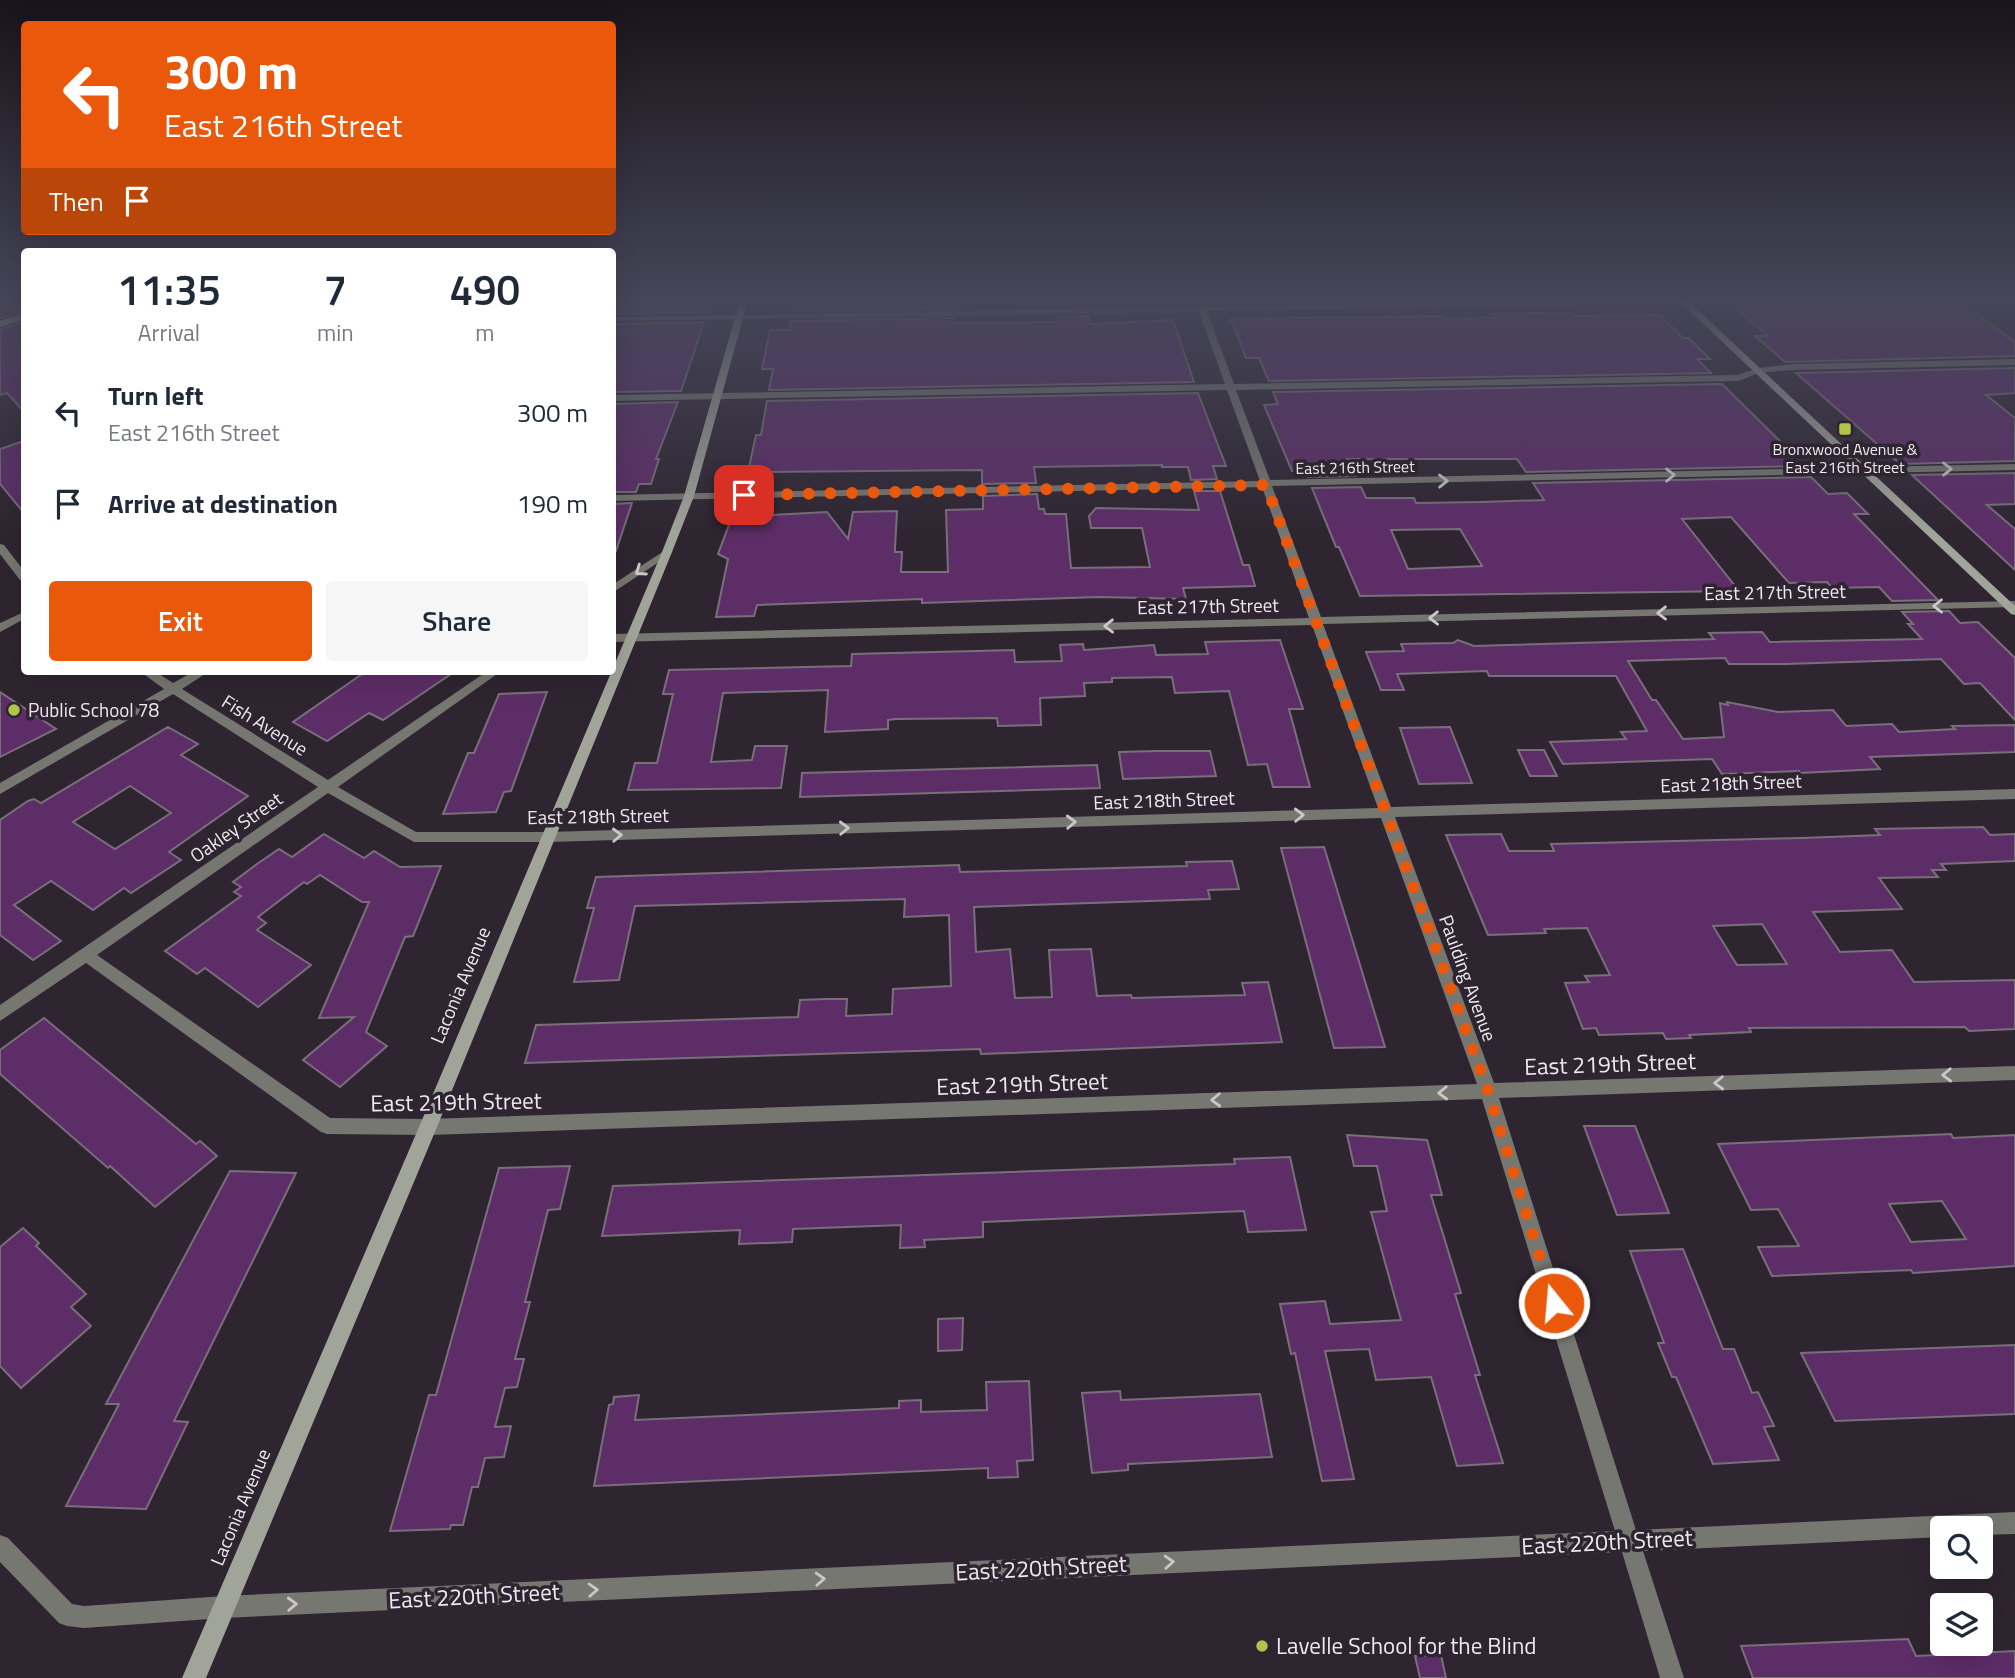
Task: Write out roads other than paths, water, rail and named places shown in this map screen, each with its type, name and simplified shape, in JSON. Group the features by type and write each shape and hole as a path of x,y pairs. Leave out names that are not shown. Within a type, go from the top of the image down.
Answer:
{"street":[{"name":"Laconia Avenue","path":"616,674 689,496 723,378"},
{"name":"Paulding Avenue","path":"1228,378 1384,813 1488,1091 1672,1678"},
{"path":"616,398 1672,378"},
{"path":"1766,378 2012,607"},
{"name":"East 216th Street","path":"616,498 2015,467"},
{"path":"0,547 21,574"},
{"path":"616,587 667,552"},
{"name":"East 217th Street","path":"616,638 2012,607"},
{"path":"0,628 21,617"},
{"name":"Fish Avenue","path":"151,675 328,787"},
{"path":"0,789 196,675"},
{"name":"Oakley Street","path":"0,1014 490,675"},
{"name":"Laconia Avenue","path":"194,1678 428,1127 616,675"},
{"name":"East 218th Street","path":"328,787 414,837 548,837 2015,794"},
{"name":"East 219th Street","path":"86,955 327,1126 428,1127 2015,1073"},
{"name":"East 220th Street","path":"0,1546 67,1615 84,1617 224,1607 2015,1523"}],"place":[{"name":"Bronxwood Avenue & East 216th Street","path":"1845,429"},
{"name":"Public School 78","path":"14,710"},
{"name":"Lavelle School for the Blind","path":"1262,1646"}]}
